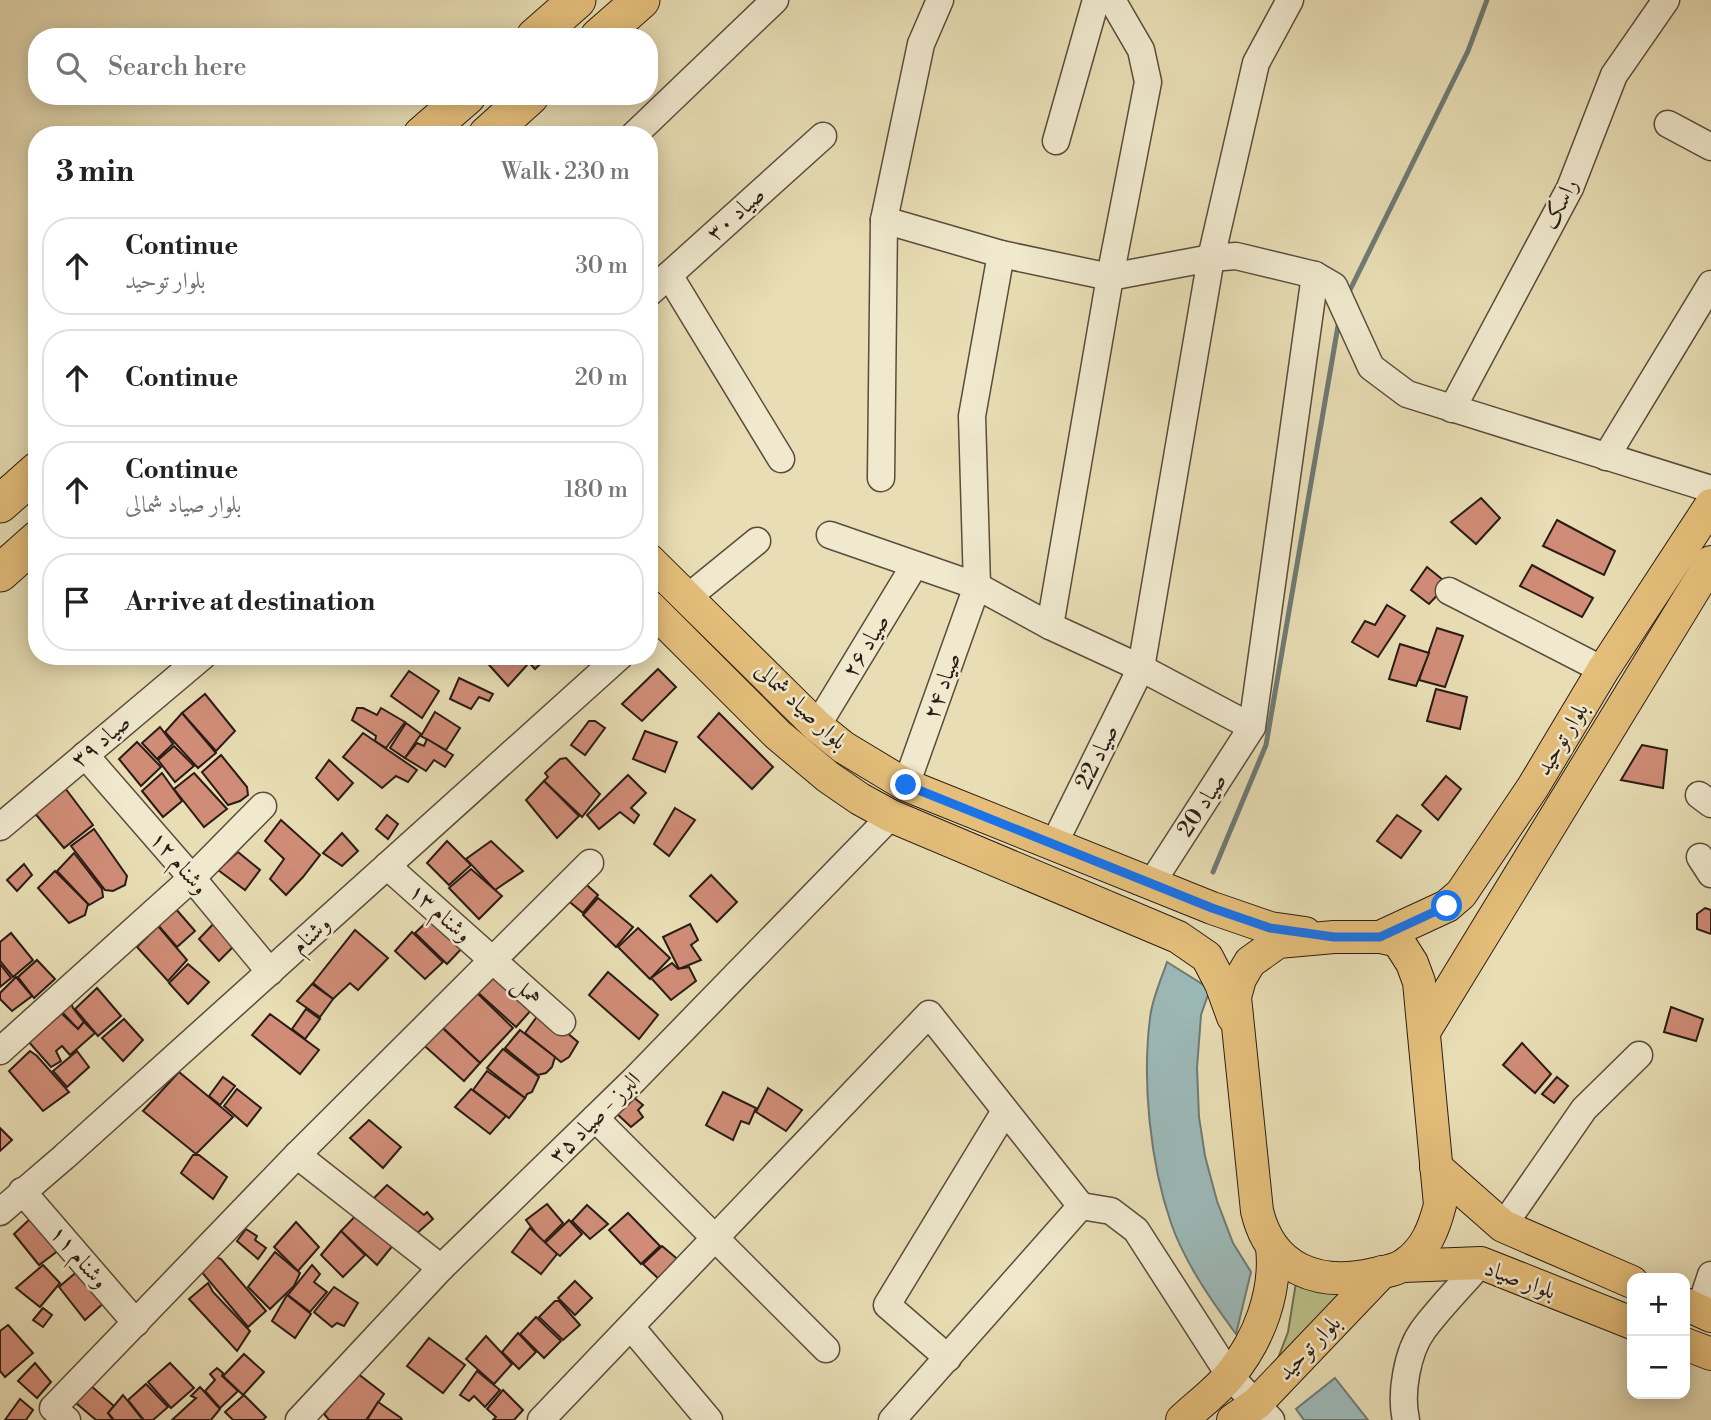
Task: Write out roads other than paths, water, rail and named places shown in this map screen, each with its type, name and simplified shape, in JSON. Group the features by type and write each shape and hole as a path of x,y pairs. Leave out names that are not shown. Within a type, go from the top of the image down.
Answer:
{"highway":[{"path":"545,28 577,0"},
{"path":"609,28 641,0"},
{"path":"432,126 457,105"},
{"path":"497,126 521,105"},
{"path":"0,503 28,479"},
{"path":"0,573 28,548"}],"main road":[{"path":"519,126 527,105"},
{"name":"بلوار توحید","path":"1380,937 1447,906 1461,894 1533,787 1603,670 1711,505"},
{"name":"بلوار توحید","path":"1424,1031 1711,562"},
{"name":"بلوار صیاد شمالی","path":"658,569 817,726 843,747 906,785 1212,908 1270,928 1334,937"},
{"name":"بلوار صیاد شمالی","path":"658,624 778,736 828,778 860,799 891,816 1178,937 1207,957 1221,984 1238,1030"},
{"path":"1272,1247 1261,1228 1257,1211 1234,998 1240,979 1250,962 1278,942 1334,937 1380,937"},
{"name":"بلوار توحید","path":"1254,1414 1393,1269 1419,1251 1429,1238 1436,1221 1440,1205 1419,982 1412,962 1398,942 1380,937"},
{"name":"بلوار صیاد","path":"1436,1167 1503,1226 1627,1280"},
{"path":"1480,1263 1477,1251 1480,1239 1503,1226"},
{"name":"بلوار توحید","path":"1182,1420 1230,1376 1266,1311 1274,1267 1272,1247"},
{"name":"بلوار صیاد","path":"1272,1247 1294,1268 1318,1276 1345,1278 1393,1269 1480,1263 1627,1321"},
{"path":"1690,1346 1711,1354"}],"street":[{"path":"643,126 775,0"},
{"path":"881,478 884,220 920,44 940,0"},
{"path":"1056,141 1096,0"},
{"path":"1049,626 1110,277 1148,82 1141,50 1112,0"},
{"name":"صیاد 22","path":"1053,846 1141,668 1211,258 1256,62 1290,0"},
{"name":"راسک","path":"1452,409 1570,188 1614,75 1666,0"},
{"path":"1668,124 1711,147"},
{"name":"صیاد ۳۰","path":"658,285 823,136"},
{"path":"884,220 1001,254 1110,277 1211,258 1236,256 1325,281 1371,367 1407,394 1711,489"},
{"path":"977,586 972,416 1001,254"},
{"path":"669,275 781,459"},
{"path":"830,535 977,586 1049,626 1141,668 1252,727 1325,281"},
{"path":"1606,457 1711,284"},
{"path":"687,598 757,541"},
{"name":"صیاد ۲۶","path":"817,726 914,565"},
{"name":"صیاد ۲۴","path":"906,785 977,586"},
{"path":"1449,591 1603,670"},
{"name":"صیاد ۳۹","path":"0,827 192,665"},
{"name":"وشنام","path":"0,1212 610,665"},
{"name":"صیاد 20","path":"1151,884 1252,727"},
{"name":"وشنام ۱۲","path":"85,755 270,972"},
{"path":"0,1051 192,878 264,806"},
{"name":"البرز - صیاد ۳۵","path":"299,1420 441,1268 595,1118 891,816"},
{"path":"67,1420 53,1408 297,1155 590,863"},
{"name":"وشنام ۱۳","path":"387,866 493,960"},
{"name":"همل","path":"493,960 562,1022"},
{"path":"541,1420 929,1014 1081,1206 1111,1211 1136,1230 1254,1414"},
{"path":"1503,1226 1584,1109 1639,1055"},
{"path":"948,1358 887,1305 1005,1111"},
{"path":"595,1118 825,1349"},
{"path":"297,1155 441,1268"},
{"name":"وشنام ۱۱","path":"22,1191 136,1322"},
{"path":"892,1420 1081,1206"},
{"path":"1406,1420 1402,1405 1404,1381 1422,1332 1480,1263"},
{"path":"1698,1310 1711,1275"},
{"path":"631,1327 709,1420"}],"water":[{"path":"1167,962 1210,989 1201,1015 1197,1068 1199,1117 1205,1156 1217,1201 1233,1243 1251,1272 1236,1334 1191,1267 1171,1223 1153,1148 1148,1095 1148,1043 1153,1004"},
{"path":"1335,1378 1368,1420 1304,1420 1296,1409"}],"waterway":[{"path":"1348,294 1468,51 1487,0"},
{"path":"1213,872 1266,745 1339,320"}]}
